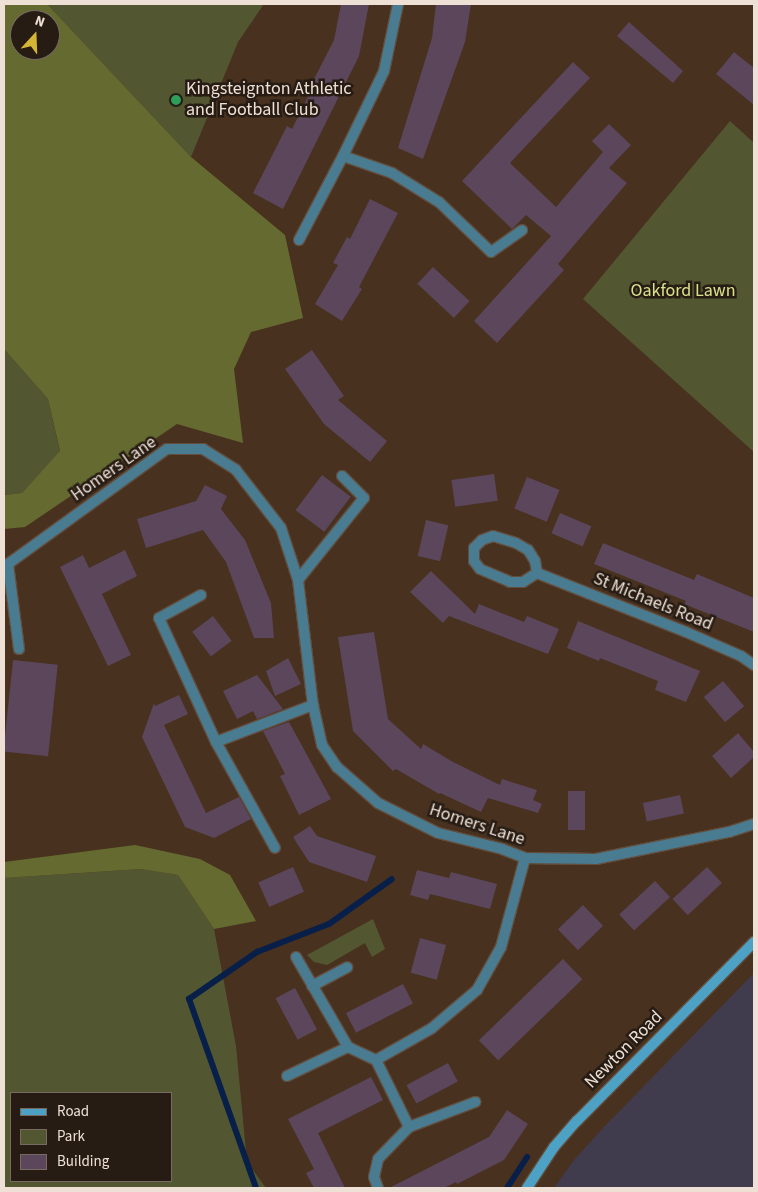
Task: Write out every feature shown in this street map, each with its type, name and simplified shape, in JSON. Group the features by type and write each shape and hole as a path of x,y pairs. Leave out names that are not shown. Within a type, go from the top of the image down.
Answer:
{"main road":[{"name":"Newton Road","path":"527,1188 554,1147 578,1120 754,942"}],"street":[{"path":"299,240 343,156 384,71 398,4"},
{"path":"343,156 392,173 439,202 491,252 522,230"},
{"name":"Homers Lane","path":"20,649 8,564 167,449 204,449 236,470 281,528 298,580 313,705 322,745 337,767 378,803 438,833 502,849 525,858 596,859 729,832 754,824"},
{"path":"298,580 364,498 342,476"},
{"path":"493,536 516,543 528,550 535,561 537,573 523,582 510,582 480,569 474,561 474,548 482,540 493,536"},
{"name":"St Michaels Road","path":"537,573 686,632 741,656 754,665"},
{"path":"201,595 159,618 216,742 275,848"},
{"path":"216,742 313,705"},
{"path":"376,1060 432,1028 477,990 500,947 525,858"},
{"path":"296,956 348,1047 376,1060 409,1128"},
{"path":"312,986 347,967"},
{"path":"287,1076 348,1047"},
{"path":"378,1188 374,1177 378,1159 409,1128 475,1102"}],"shaded area":[{"path":"754,973 754,1188 554,1188 574,1160 602,1129"}],"green space":[{"path":"4,4 47,4 53,10 10,10 10,60 60,60 60,18 191,157 285,235 303,318 251,332 234,369 243,443 177,424 25,527 4,529 4,495 22,493 60,451 48,399 4,349"},
{"name":"Kingsteignton Athletic and Football Club","path":"47,4 264,4 238,42 191,157 60,18 60,10 53,10"},
{"name":"Oakford Lawn","path":"730,121 754,143 754,452 583,299"},
{"path":"4,349 48,399 60,452 22,493 4,495"},
{"path":"135,845 200,859 230,875 256,921 214,929 178,875 141,869 4,878 4,862"},
{"path":"142,869 178,875 214,929 236,1046 247,1162 266,1188 4,1188 4,878"},
{"path":"373,919 385,949 372,957 365,943 327,965 314,962 307,955"}],"building":[{"path":"341,4 369,4 359,56 283,209 253,193 287,126 292,129 314,84 312,83 334,40"},
{"path":"436,4 471,4 465,42 423,159 398,148 432,38"},
{"path":"629,22 683,71 673,83 617,36"},
{"path":"734,52 754,68 754,105 716,74"},
{"path":"573,62 590,78 510,163 556,207 603,152 592,141 609,124 631,145 609,168 627,183 558,264 564,270 497,343 474,321 551,236 526,215 512,229 462,181"},
{"path":"370,199 398,213 359,287 362,289 342,321 315,304 338,265 333,263 347,237 350,239"},
{"path":"433,267 470,301 454,318 417,284"},
{"path":"312,350 344,396 338,400 387,441 370,462 324,424 285,369"},
{"path":"494,474 498,501 455,507 451,480"},
{"path":"322,475 351,497 324,532 296,510"},
{"path":"527,477 559,490 547,522 514,509"},
{"path":"205,485 227,496 221,509 245,540 271,603 274,638 254,638 226,562 203,530 146,548 137,519 196,501"},
{"path":"560,513 591,526 583,547 551,533"},
{"path":"426,520 448,525 440,561 418,556"},
{"path":"603,543 694,580 697,574 754,598 754,632 684,604 686,601 594,564"},
{"path":"125,550 137,576 102,594 131,655 108,666 60,567 83,555 89,568"},
{"path":"431,571 475,614 479,604 524,622 527,616 559,629 548,654 449,616 443,623 410,592"},
{"path":"213,616 232,641 211,656 192,632"},
{"path":"578,621 700,671 686,702 655,690 658,681 600,658 599,661 567,648"},
{"path":"374,632 388,719 421,749 423,744 453,762 500,785 502,779 537,790 533,800 542,804 538,813 488,798 481,812 439,794 396,769 393,771 353,731 338,637"},
{"path":"288,658 301,684 275,696 266,671"},
{"path":"13,660 58,665 48,756 4,752"},
{"path":"257,675 283,709 257,719 253,711 237,719 223,691"},
{"path":"723,681 744,706 725,722 704,697"},
{"path":"179,695 188,714 164,725 206,813 239,797 251,819 214,838 185,827 142,737 154,703 155,706"},
{"path":"289,722 331,799 299,815 280,776 285,774 263,731"},
{"path":"738,733 754,752 754,757 731,778 712,756"},
{"path":"568,791 585,791 585,830 568,830"},
{"path":"680,795 684,814 647,821 643,803"},
{"path":"310,826 317,836 376,856 367,882 309,862 293,837"},
{"path":"293,867 304,892 269,907 258,882"},
{"path":"707,867 722,883 688,915 673,899"},
{"path":"417,870 449,878 451,872 497,884 490,909 430,894 428,900 410,895"},
{"path":"655,881 670,897 634,931 619,914"},
{"path":"583,905 603,926 578,950 558,929"},
{"path":"420,938 446,945 437,980 411,973"},
{"path":"563,959 582,979 498,1060 479,1040"},
{"path":"403,984 413,1004 356,1033 346,1013"},
{"path":"295,988 317,1029 298,1040 276,998"},
{"path":"448,1063 458,1082 416,1104 407,1085"},
{"path":"371,1077 383,1100 318,1133 345,1188 314,1188 306,1173 314,1169 288,1119"},
{"path":"507,1110 528,1124 504,1160 457,1184 456,1182 444,1188 389,1188 489,1137"}],"waterway":[{"path":"256,1188 189,999 257,952 329,924 392,879"},
{"path":"507,1188 527,1157"}],"place":[{"name":"Kingsteignton Athletic and Football Club","path":"176,100"}]}
